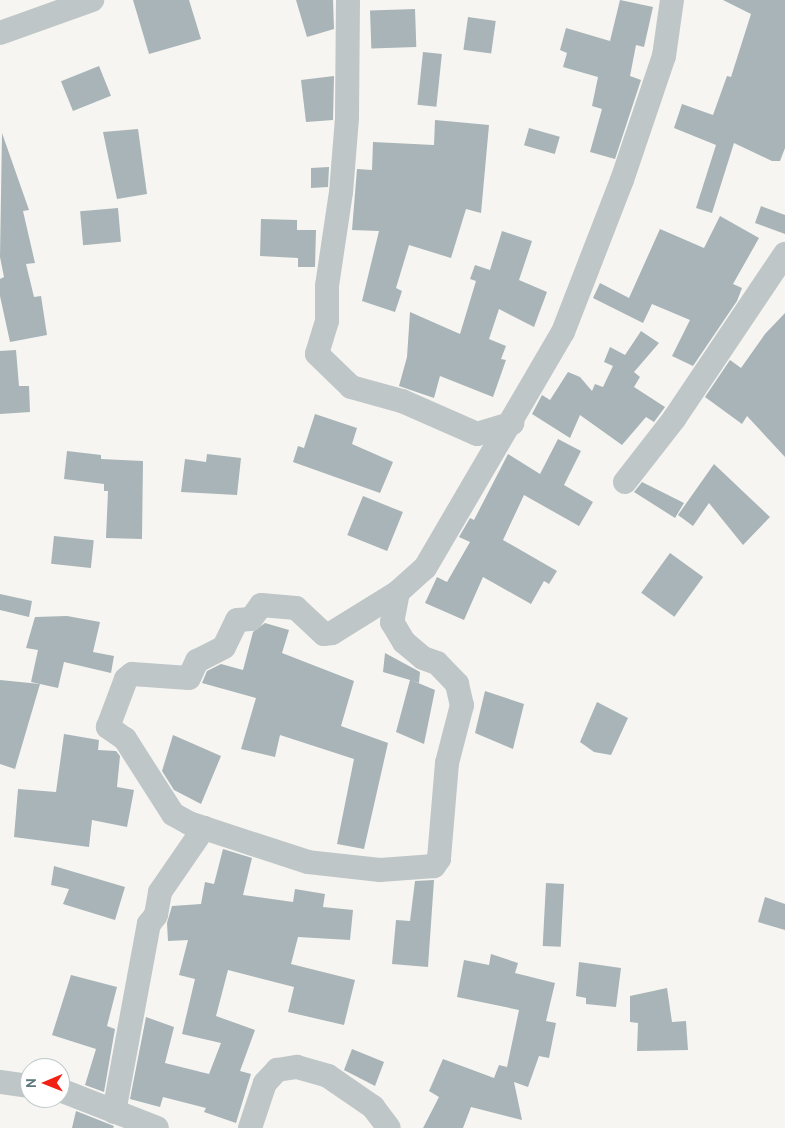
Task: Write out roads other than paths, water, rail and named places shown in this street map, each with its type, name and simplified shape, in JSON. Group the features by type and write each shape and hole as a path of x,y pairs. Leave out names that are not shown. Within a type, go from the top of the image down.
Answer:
{"street":[{"path":"0,33 92,0"},
{"path":"348,0 346,137 327,286 327,321 317,354 351,387 402,401 477,434 512,423"},
{"path":"398,592 392,622 404,642 422,658 437,663 457,684 462,706 447,763 439,859 434,866 380,870 308,862 204,828 173,814 126,740 108,728 126,679 140,673 189,678 197,661 224,647 237,620 251,619 261,605 296,608 324,634 332,633 398,592 425,568 440,548 563,332 622,180 664,56 672,0"},
{"path":"625,482 674,419 785,254"},
{"path":"114,1112 149,924 156,915 160,892 204,828"},
{"path":"250,1128 265,1083 277,1070 297,1066 328,1076 373,1107 389,1128"},
{"path":"0,1082 20,1085"},
{"path":"70,1093 98,1102 114,1112 157,1128"}]}
